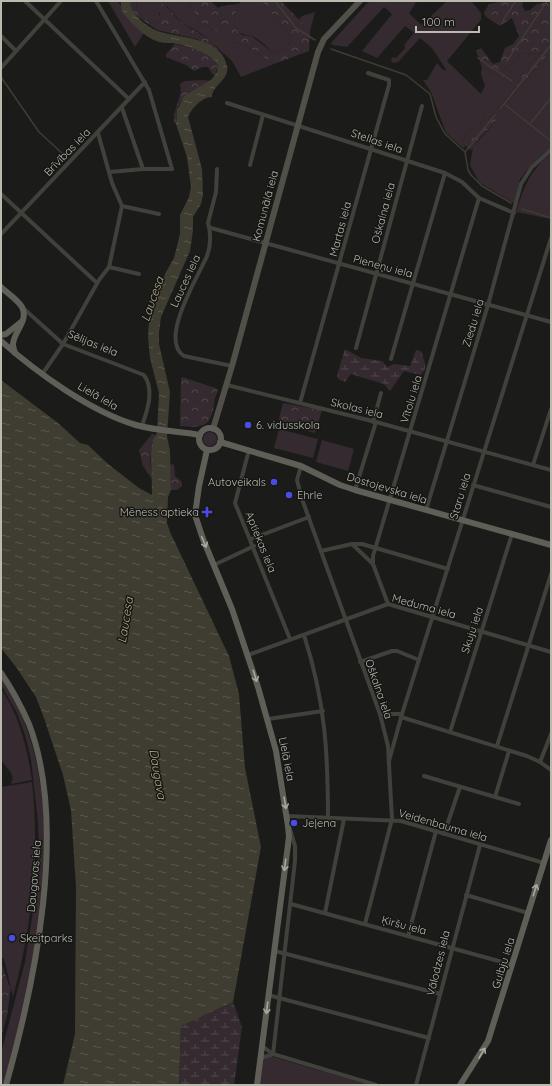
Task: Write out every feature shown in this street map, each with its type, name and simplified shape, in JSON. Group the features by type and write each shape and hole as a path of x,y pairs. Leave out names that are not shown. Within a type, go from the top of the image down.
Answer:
{"main road":[{"name":"Sēlijas iela","path":"1,287 21,306"},
{"path":"15,353 13,345 14,340 22,322 24,312 21,306"},
{"path":"1,335 6,334 22,322"},
{"name":"Lielā iela","path":"1,341 43,374 103,413 142,426 200,435"},
{"path":"206,429 213,429 220,435 220,442 214,449 207,450 201,446 200,435 206,429"},
{"name":"Dostojevska iela","path":"220,442 301,466 340,485 355,490 551,545"},
{"name":"Lielā iela","path":"207,450 195,504 195,515 198,528 232,609 268,719 276,751 289,837 256,1085"},
{"name":"Daugavas iela","path":"1,674 22,708 33,739 44,788 47,830 42,906 33,969 6,1085"},
{"name":"Gulbju iela","path":"460,1085 488,1042 551,840"}],"street":[{"path":"25,1 129,99"},
{"path":"1,68 61,1"},
{"path":"96,1 145,82 159,121 172,169 143,169 110,172"},
{"name":"Komunālā iela","path":"213,429 227,385 297,124 322,43 360,1"},
{"path":"1,36 16,51"},
{"name":"Martas iela","path":"300,403 390,82 368,74"},
{"name":"Brīvības iela","path":"1,234 145,82"},
{"name":"Stellas iela","path":"227,103 297,124 445,173 462,182 479,198 514,213"},
{"name":"Oškalna iela","path":"356,348 422,106"},
{"path":"122,108 143,169"},
{"path":"250,165 264,115"},
{"path":"43,374 63,344 97,283 110,267 122,206 112,183 98,132"},
{"name":"Ziedu iela","path":"426,510 488,305 521,184 526,174 551,150"},
{"name":"Lauces iela","path":"217,169 216,192 208,223 211,228 207,256 178,318 176,345 181,354 232,366"},
{"path":"391,359 445,173"},
{"path":"1,194 97,283"},
{"name":"Vītolu iela","path":"373,564 376,548 479,198"},
{"path":"122,206 159,214"},
{"name":"Pieneņu iela","path":"211,228 551,322"},
{"name":"Staru iela","path":"390,760 402,716 483,452 551,238"},
{"path":"110,267 139,274"},
{"name":"Sēlijas iela","path":"21,306 63,344 144,375 148,382 149,399 147,413 142,426"},
{"name":"Skolas iela","path":"227,385 374,422 551,470"},
{"path":"355,490 381,393"},
{"path":"533,465 551,409"},
{"name":"Aptiekas iela","path":"249,450 235,503 254,546 290,639"},
{"name":"Oškalna iela","path":"301,466 297,480 309,518 380,714 387,738 390,760 392,819 365,924"},
{"path":"473,485 551,507"},
{"path":"251,539 309,518"},
{"name":"Skuju iela","path":"450,732 512,534"},
{"path":"352,544 373,564 388,604"},
{"path":"321,551 352,544 362,544 448,569"},
{"path":"214,565 254,546"},
{"path":"497,746 551,574"},
{"name":"Meduma iela","path":"248,655 388,604 551,652"},
{"path":"304,635 316,670 323,711 328,760 328,819"},
{"path":"360,662 387,652 397,651 419,660"},
{"path":"268,719 323,711"},
{"path":"380,714 402,716 497,746 540,762 551,770"},
{"path":"540,762 551,734"},
{"path":"495,797 509,751"},
{"path":"424,776 519,804"},
{"path":"444,834 460,787"},
{"name":"Veidenbauma iela","path":"287,816 328,819 392,819 544,863"},
{"path":"324,913 344,819"},
{"path":"273,1054 291,904 295,854 292,835 288,826"},
{"path":"408,936 436,832"},
{"name":"Vālodzes iela","path":"416,1085 480,845"},
{"path":"466,895 528,913"},
{"name":"Ķiršu iela","path":"291,904 513,965"},
{"path":"275,951 440,994"},
{"path":"268,995 429,1038"},
{"path":"262,1046 273,1054 376,1085"},
{"path":"260,1060 273,1054"}],"green space":[{"path":"108,1 118,1 127,17 144,33 135,47"},
{"path":"130,1 137,1 136,10 143,18 155,23 159,23 161,4 164,5 180,21 211,42 220,53 197,39 157,30 134,14 129,5"},
{"path":"137,1 188,1 200,22 216,31 225,26 230,41 246,46 274,64 241,77 232,61 202,34 181,22 167,6 159,13 161,21 159,23 151,22 143,18 136,10"},
{"path":"188,1 211,1 218,8 238,4 239,7 234,16 236,30 242,35 251,36 275,54 287,48 291,38 284,27 261,1 281,1 310,31 309,51 274,64 246,46 230,41 224,32 226,29 225,26 221,30 216,31 200,22"},
{"path":"242,1 261,1 284,27 291,38 287,48 275,54 258,39 242,34 236,30 234,16 239,7 238,4"},
{"path":"369,1 417,1 409,13 421,25 447,1 471,1 481,13 481,20 447,61 481,94 485,86 481,74 482,67 505,79 502,70 511,65 520,54 541,53 523,71 514,91 496,109 500,111 551,51 551,148 533,163 520,179 515,202 513,203 479,182 470,165 473,147 497,120 490,110 480,124 465,134 463,144 465,146 464,149 446,133 431,92 423,80 427,80 437,63 442,69 447,71 432,48 420,38 399,61 395,63 391,62 392,57 396,58 405,48 404,45 414,33 405,26 377,58 362,51 392,14 384,7 347,47 333,45 331,43"},
{"path":"506,1 523,1 522,6 525,11 530,10 537,4 551,2 551,51 500,111 496,109 514,91 523,71 541,53 520,54 511,65 502,70 505,79 482,67 476,51 481,48 493,64 500,62 505,48 513,44 519,36 512,18 500,26 486,17 484,13 489,4"},
{"path":"315,12 310,31 299,20 302,16"},
{"path":"175,44 205,53 215,61 218,66 215,75 212,74 208,67 202,67 194,71 186,65 166,57 166,54"},
{"path":"185,81 209,81 190,93 181,102 176,115 176,124 174,123 174,115 181,92 180,84"},
{"path":"490,110 497,115 497,120 471,150 463,144 465,134 480,124"},
{"path":"551,153 551,219 516,212 522,194 533,173"},
{"path":"345,349 361,358 382,361 387,367 394,364 410,366 416,350 418,350 422,352 425,370 420,375 404,371 390,391 384,384 351,374 345,382 338,379 337,375"},
{"path":"182,377 218,389 214,400 213,412 204,425 194,427 180,426"},
{"path":"283,403 322,410 315,433 278,423"},
{"path":"279,429 318,439 313,458 274,448"},
{"path":"207,432 213,432 217,436 217,442 213,446 207,446 203,442 203,436"},
{"path":"152,434 156,435 150,458 152,479 143,466 139,450"},
{"path":"322,440 354,449 348,471 316,462"},
{"path":"169,464 174,465 175,476 182,482 182,486 177,490 171,490"},
{"path":"1,677 24,722 38,771 44,823 43,878 37,932 28,986 3,1085 1,1085 1,1053 25,962 36,893 39,844 31,759 25,735 17,713 1,685"},
{"path":"1,689 8,699 18,721 28,756 32,780 11,784 11,772 2,760"},
{"path":"32,782 35,836 33,890 20,971 13,997 4,959 1,957 1,787"},
{"path":"1,961 9,985 11,986 7,1016 1,1037"},
{"path":"233,1002 242,1027 234,1085 179,1085 181,1026"},
{"path":"270,1056 369,1085 259,1085 262,1064 266,1058"}],"water":[{"path":"121,1 130,1 133,11 140,20 156,30 200,41 218,50 224,57 227,66 226,75 215,89 212,97 208,97 198,104 188,117 202,169 203,195 201,204 193,217 190,251 161,317 159,344 170,392 167,436 170,451 171,490 168,497 167,523 229,656 239,694 245,768 261,847 233,1002 181,1026 179,1085 63,1085 75,1034 76,887 71,810 63,775 36,697 1,648 1,380 58,423 80,443 88,445 108,464 139,488 152,495 151,454 153,440 157,433 159,393 150,358 148,337 149,322 165,274 174,258 180,234 180,215 189,197 191,187 187,157 176,124 177,111 184,96 212,79 217,72 218,66 211,57 198,50 178,44 158,42 147,36 126,16 122,9"}],"waterway":[{"path":"275,1 296,28 315,40"},
{"path":"503,20 516,1"},
{"path":"507,61 547,1"},
{"path":"500,109 551,45"},
{"path":"331,49 406,75 430,94 436,117 445,134 465,152 468,170 471,175 482,186 511,203"},
{"path":"478,58 512,81"},
{"path":"1,77 39,132 64,155"},
{"path":"530,124 551,98"},
{"path":"504,104 551,141"},
{"path":"465,152 495,115"},
{"path":"522,209 551,218"}],"place":[{"name":"6. vidusskola","path":"248,425"},
{"name":"Autoveikals","path":"274,482"},
{"name":"Ehrle","path":"289,495"},
{"name":"Mēness aptieka","path":"207,512"},
{"name":"Jeļena","path":"294,823"},
{"name":"Skeitparks","path":"12,938"}],"water label":[{"name":"Laucesa","path":"152,299"},
{"name":"Laucesa","path":"125,620"},
{"name":"Daugava","path":"158,774"}]}
